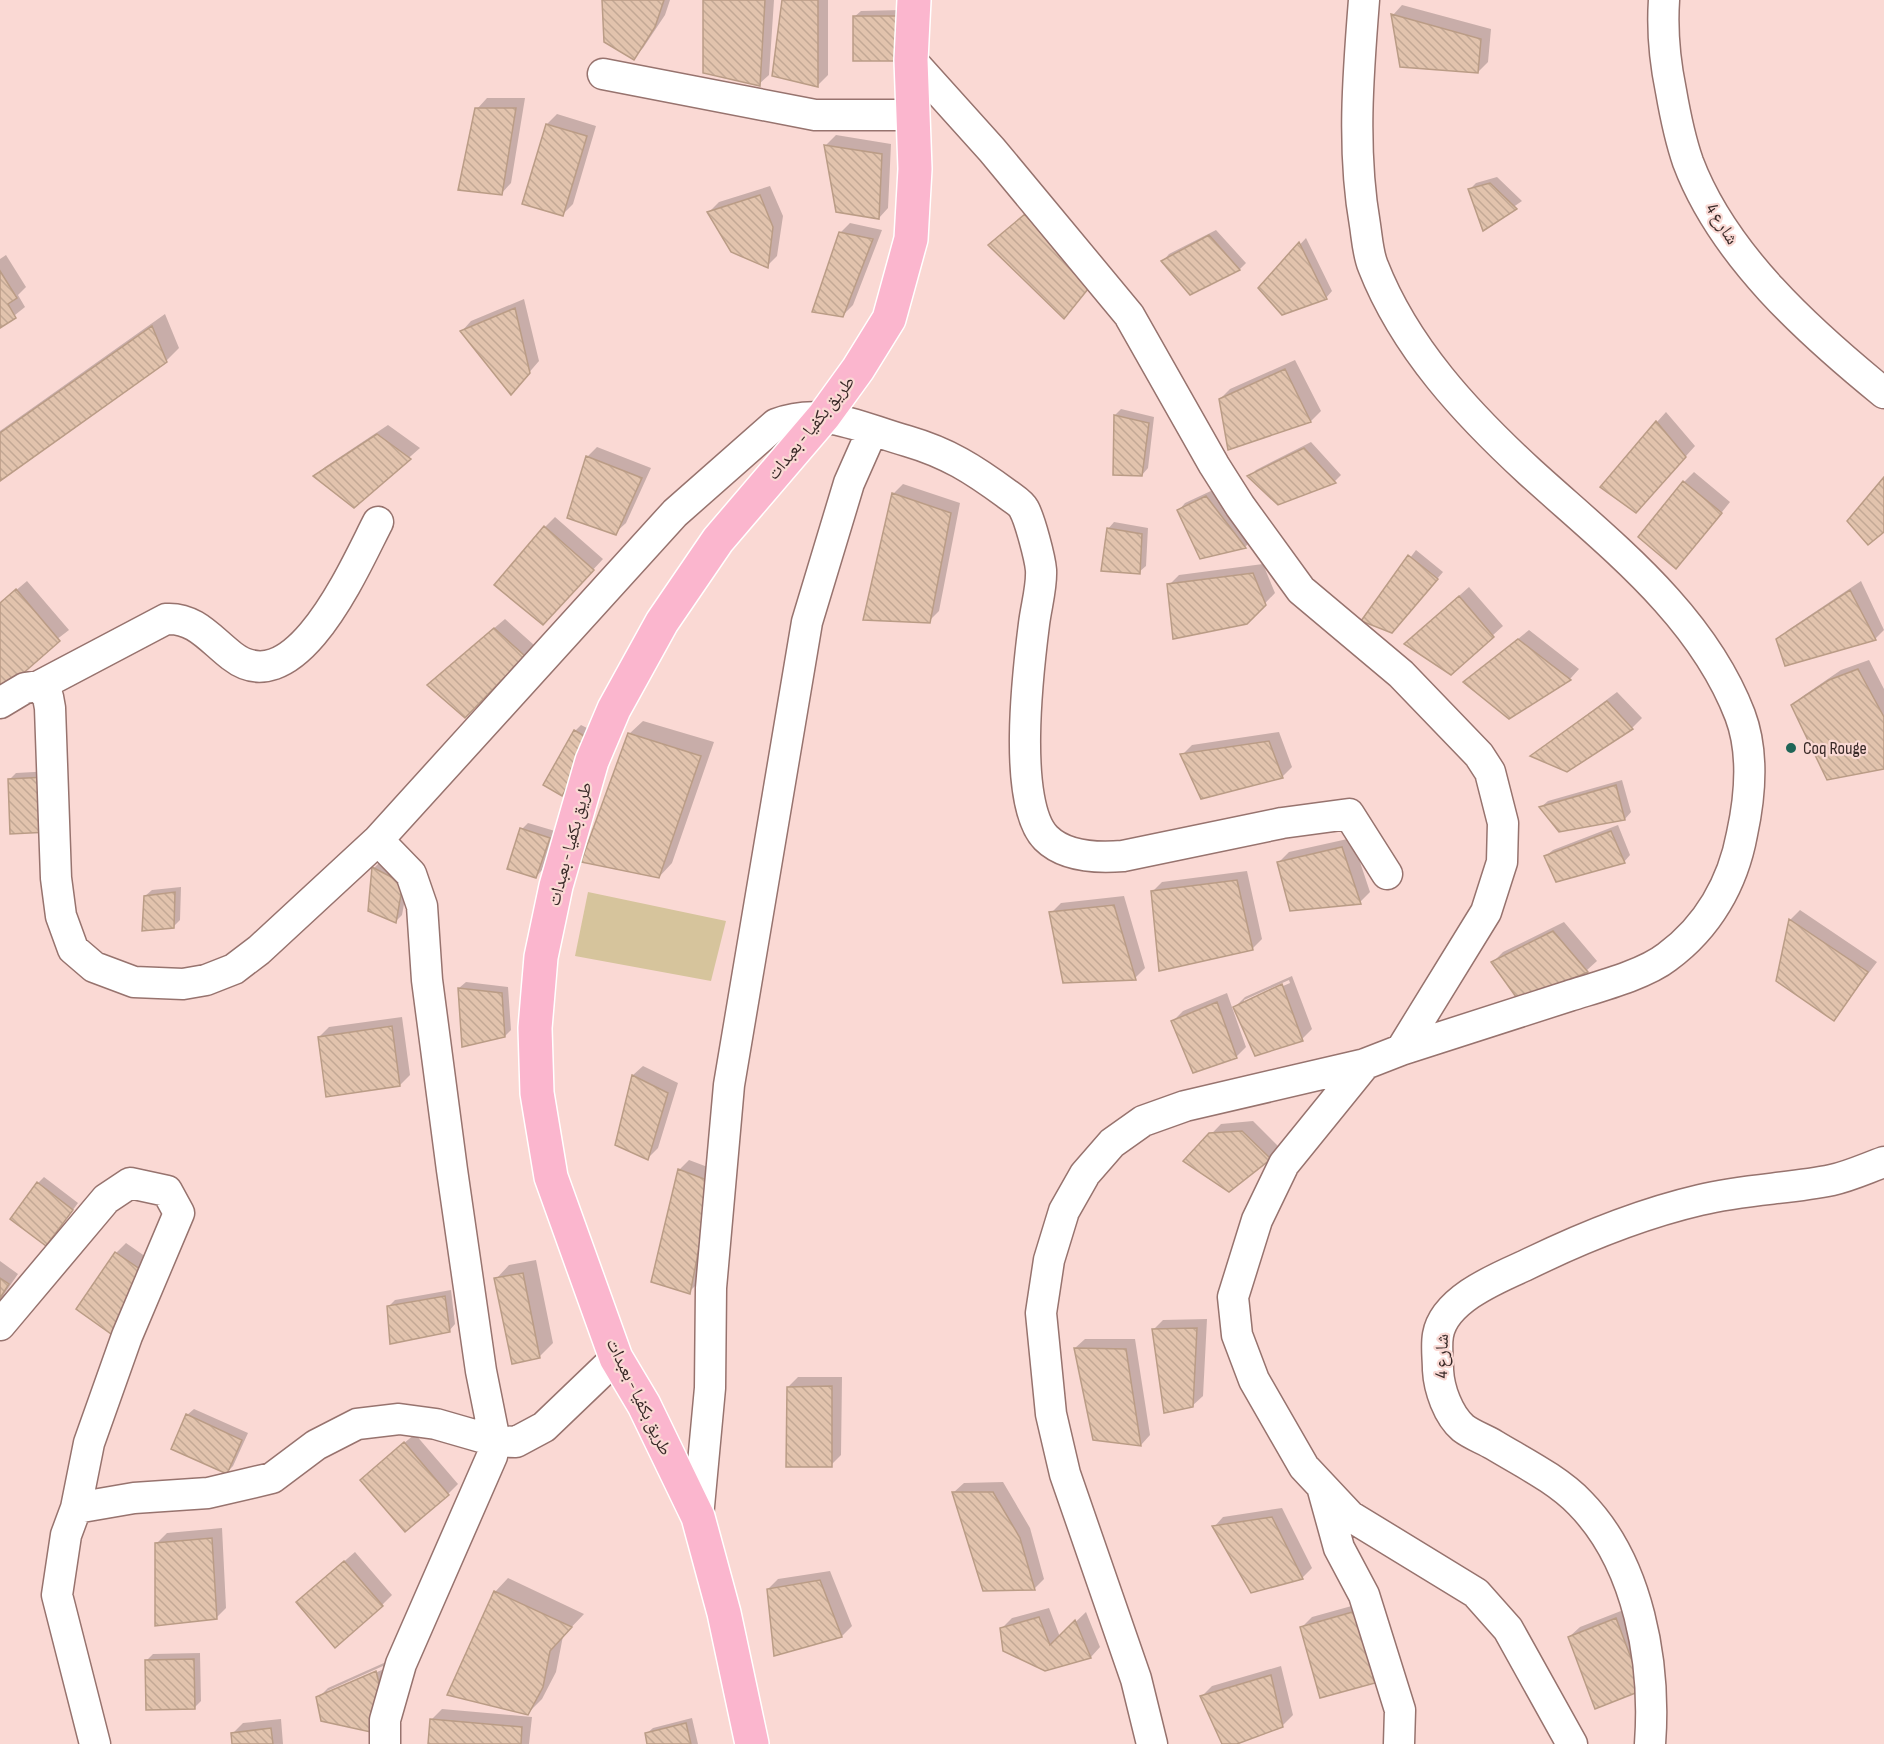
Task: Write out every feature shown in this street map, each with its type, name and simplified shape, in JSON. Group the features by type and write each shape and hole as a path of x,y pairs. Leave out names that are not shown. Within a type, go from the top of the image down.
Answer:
{"main road":[{"name":"طريق بكفيا - بعبدات","path":"753,1744 724,1613 698,1516 644,1405 616,1358 551,1177 537,1092 536,1016 542,957 556,886 592,761 637,663 718,540 824,416 858,369 889,319 900,286 910,239 915,170 911,60 914,0"}],"street":[{"path":"1152,1744 1136,1679 1065,1474 1051,1414 1041,1313 1049,1260 1064,1211 1085,1174 1112,1143 1143,1121 1185,1106 1365,1064 1401,1050 1613,982 1665,959 1701,926 1721,898 1732,873 1748,808 1749,760 1741,717 1715,666 1684,621 1637,568 1528,469 1447,387 1401,323 1372,264 1359,192 1359,73 1364,0"},
{"name":"شارع 4","path":"1664,0 1667,72 1676,116 1688,162 1715,217 1746,261 1816,334 1884,393"},
{"path":"911,60 992,150 1129,315 1214,465 1240,506 1301,590 1401,674 1450,722 1479,755 1490,772 1503,823 1502,862 1494,889 1486,912 1468,944 1401,1050"},
{"path":"603,74 814,115 914,115"},
{"path":"39,686 48,697 53,733 56,878 61,916 73,949 93,967 115,977 159,985 206,980 234,969 285,927 378,840 675,513 776,424 794,417 824,416 921,446 970,466 1023,507 1041,570 1027,680 1026,774 1030,803 1036,822 1048,841 1076,853 1116,857 1282,823 1349,814 1387,874"},
{"path":"698,1516 710,1388 711,1288 729,1085 807,622 849,483 872,431"},
{"path":"0,703 25,687 39,686 166,619 187,621 234,658 253,666 269,668 286,659 312,636 339,597 378,522"},
{"path":"378,840 411,874 422,906 427,980 452,1170 481,1371 495,1441 492,1456 401,1664 385,1720 386,1744"},
{"path":"1365,1064 1284,1164 1257,1220 1233,1297 1238,1335 1254,1380 1304,1467 1323,1490 1350,1515 1476,1593 1508,1629 1572,1744"},
{"name":"شارع 4","path":"1650,1744 1650,1677 1641,1623 1616,1555 1580,1502 1549,1479 1464,1428 1452,1413 1438,1378 1438,1334 1446,1317 1482,1287 1524,1265 1617,1226 1700,1200 1759,1188 1832,1180 1884,1162"},
{"path":"0,1325 106,1200 130,1183 167,1191 179,1213 127,1336 93,1432 75,1508 66,1535 57,1595 95,1744"},
{"path":"75,1508 134,1498 208,1493 272,1478 316,1444 357,1424 399,1419 436,1425 495,1441 516,1442 544,1427 616,1358"},
{"path":"1323,1490 1339,1548 1364,1595 1400,1710 1399,1744"}],"shaded area":[{"path":"588,892 726,921 711,981 575,956"}],"building":[{"path":"602,0 664,0 655,27 634,60 604,42"},
{"path":"703,0 765,0 760,86 703,73"},
{"path":"782,0 818,0 818,87 772,76"},
{"path":"1391,14 1481,39 1478,73 1400,67"},
{"path":"853,16 896,16 897,61 853,61"},
{"path":"475,108 516,108 502,195 458,190"},
{"path":"546,124 587,136 563,216 522,204"},
{"path":"824,145 882,154 879,219 836,212"},
{"path":"1490,183 1517,209 1483,231 1468,189"},
{"path":"760,195 773,227 768,268 731,252 707,212"},
{"path":"1025,214 1088,289 1064,319 988,245"},
{"path":"839,232 873,239 843,317 812,312"},
{"path":"1209,235 1240,270 1190,295 1161,261"},
{"path":"1299,242 1327,299 1282,315 1258,288"},
{"path":"0,271 17,298 8,304 16,318 0,328"},
{"path":"515,308 530,373 511,395 460,331"},
{"path":"152,326 167,362 0,481 0,433"},
{"path":"1285,369 1311,422 1228,450 1219,399"},
{"path":"1114,415 1149,423 1142,476 1113,475"},
{"path":"1656,421 1686,457 1636,513 1600,487"},
{"path":"377,434 411,459 354,508 313,476"},
{"path":"1304,448 1336,483 1278,505 1247,476"},
{"path":"586,456 642,478 616,535 567,518"},
{"path":"1884,477 1884,532 1868,545 1847,521"},
{"path":"1683,481 1722,513 1676,569 1638,537"},
{"path":"892,493 951,513 930,623 863,620"},
{"path":"1206,496 1246,548 1200,559 1177,510"},
{"path":"544,526 594,570 543,625 494,585"},
{"path":"1107,528 1142,534 1140,574 1101,571"},
{"path":"1408,555 1438,579 1392,633 1361,621"},
{"path":"1253,573 1266,605 1247,624 1173,639 1167,584"},
{"path":"16,589 60,641 4,690 0,685 0,603"},
{"path":"1850,590 1876,640 1785,666 1776,639"},
{"path":"1459,596 1494,637 1451,675 1404,644"},
{"path":"494,628 525,656 465,718 427,685"},
{"path":"1518,639 1571,680 1509,719 1463,682"},
{"path":"1858,669 1884,717 1884,769 1827,780 1791,705 1829,680"},
{"path":"1607,701 1633,729 1567,772 1530,756"},
{"path":"574,730 593,741 562,796 543,785"},
{"path":"628,733 701,756 659,878 581,862"},
{"path":"1269,741 1283,778 1201,799 1180,754"},
{"path":"46,777 49,832 10,834 8,779"},
{"path":"1616,785 1625,820 1559,832 1539,807"},
{"path":"520,828 550,838 536,878 507,869"},
{"path":"1611,831 1625,863 1556,882 1544,856"},
{"path":"1342,847 1361,904 1290,911 1277,862"},
{"path":"372,867 403,883 396,923 368,911"},
{"path":"1237,880 1253,950 1159,971 1151,891"},
{"path":"175,892 174,928 142,931 144,896"},
{"path":"1114,905 1136,980 1063,983 1049,912"},
{"path":"1789,919 1868,972 1834,1021 1776,981"},
{"path":"1553,931 1588,972 1519,1001 1491,962"},
{"path":"1282,984 1303,1041 1255,1056 1233,1007"},
{"path":"458,988 502,993 505,1037 462,1047"},
{"path":"1217,1002 1237,1058 1193,1073 1171,1021"},
{"path":"392,1026 400,1086 326,1097 318,1037"},
{"path":"632,1075 668,1093 648,1160 615,1145"},
{"path":"1242,1131 1271,1159 1229,1192 1183,1161 1209,1133"},
{"path":"678,1169 712,1182 690,1294 651,1282"},
{"path":"37,1182 73,1210 46,1246 10,1219"},
{"path":"115,1252 150,1276 111,1334 76,1309"},
{"path":"523,1273 540,1358 512,1364 494,1278"},
{"path":"0,1278 9,1284 0,1298"},
{"path":"445,1296 450,1332 390,1344 387,1306"},
{"path":"1197,1328 1193,1407 1164,1413 1152,1329"},
{"path":"1074,1348 1126,1349 1141,1446 1093,1440"},
{"path":"832,1386 832,1467 786,1467 787,1387"},
{"path":"186,1414 242,1440 227,1474 171,1449"},
{"path":"404,1442 449,1495 405,1532 360,1480"},
{"path":"952,1492 993,1492 1020,1538 1035,1590 983,1591"},
{"path":"1272,1517 1303,1579 1251,1593 1212,1526"},
{"path":"212,1538 217,1619 155,1626 155,1543"},
{"path":"344,1561 383,1606 335,1648 296,1602"},
{"path":"820,1580 842,1637 774,1656 767,1589"},
{"path":"494,1591 572,1627 550,1651 543,1687 528,1715 447,1695"},
{"path":"1356,1611 1375,1683 1320,1698 1300,1627"},
{"path":"1039,1617 1050,1645 1075,1620 1091,1658 1045,1671 1003,1651 1000,1628"},
{"path":"1616,1618 1643,1690 1595,1709 1568,1637"},
{"path":"194,1659 195,1709 146,1710 145,1660"},
{"path":"376,1671 385,1707 375,1733 321,1721 316,1697"},
{"path":"1271,1675 1283,1727 1237,1744 1222,1744 1200,1696"},
{"path":"430,1719 522,1727 521,1744 428,1744"},
{"path":"686,1723 691,1744 647,1744 645,1733"},
{"path":"271,1728 273,1744 232,1744 231,1733"}],"place":[{"name":"Coq Rouge","path":"1791,748"}]}
